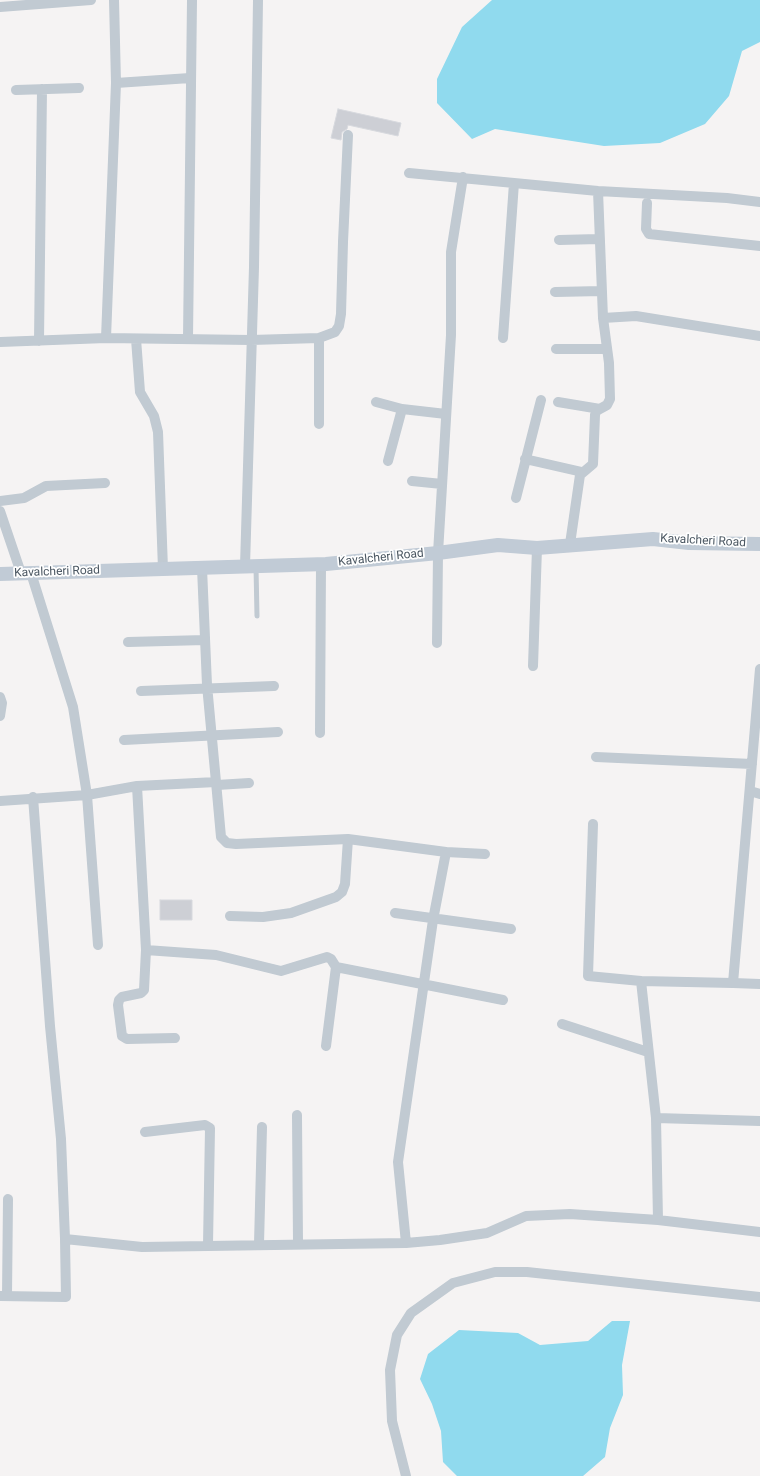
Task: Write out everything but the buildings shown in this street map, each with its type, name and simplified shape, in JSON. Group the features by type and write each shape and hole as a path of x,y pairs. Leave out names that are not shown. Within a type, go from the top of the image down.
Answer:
{"street":[{"path":"0,7 37,2 91,0"},
{"path":"106,338 116,83 114,0"},
{"path":"188,340 192,0"},
{"path":"251,566 251,340 254,267 258,0"},
{"path":"116,83 190,78"},
{"path":"16,90 79,88"},
{"path":"39,341 42,89"},
{"path":"0,342 106,338 188,340 319,338 335,332 339,326 342,314 343,218 348,135"},
{"path":"409,173 598,191 727,198 760,202"},
{"path":"437,643 438,553 451,335 451,252 463,177"},
{"path":"503,338 514,183"},
{"path":"525,459 582,472 589,469 593,464 595,415 609,402 607,349 603,318 598,191"},
{"path":"647,203 646,229 649,234 760,246"},
{"path":"559,240 600,239"},
{"path":"555,292 602,291"},
{"path":"603,318 636,316 760,336"},
{"path":"319,338 319,424"},
{"path":"136,339 140,392 154,416 158,432 163,569"},
{"path":"556,349 607,349"},
{"path":"516,498 540,400"},
{"path":"376,402 402,409 446,414"},
{"path":"558,402 600,409"},
{"path":"388,461 402,409"},
{"path":"570,544 582,472"},
{"path":"412,481 442,484"},
{"path":"0,501 24,498 46,486 105,483"},
{"path":"0,511 26,573 73,707 88,795 98,945"},
{"name":"Kavalcheri Road","path":"0,574 321,564 438,553 498,545 537,548 570,544 653,539 689,543 760,544"},
{"path":"533,666 537,548"},
{"path":"320,733 321,564"},
{"path":"202,568 208,689 221,837 227,843 236,844 348,839 446,852 484,854"},
{"path":"128,642 205,640"},
{"path":"733,983 760,669"},
{"path":"141,691 274,686"},
{"path":"0,697 2,703 0,716"},
{"path":"124,740 278,732"},
{"path":"596,757 752,764"},
{"path":"0,801 33,797 88,795 137,786 249,783"},
{"path":"137,786 146,950 144,990 141,993 122,997 119,1000 118,1005 122,1036 127,1039 175,1038"},
{"path":"750,790 760,794"},
{"path":"8,1199 3,1296 66,1297 61,1139 50,1026 33,797"},
{"path":"593,824 588,976 641,981 760,984"},
{"path":"230,916 263,917 292,913 336,897 342,892 345,884 348,839"},
{"path":"406,1243 398,1162 423,984 446,852"},
{"path":"395,913 433,920 511,930"},
{"path":"146,950 216,955 281,971 328,958 331,959 336,967 326,1046"},
{"path":"336,967 503,1000"},
{"path":"641,981 656,1118 658,1220"},
{"path":"562,1024 648,1052"},
{"path":"297,1115 298,1244"},
{"path":"656,1118 760,1121"},
{"path":"145,1132 205,1125 210,1128 208,1245"},
{"path":"259,1244 262,1127"},
{"path":"65,1239 142,1247 259,1244 406,1243 487,1233 526,1216 570,1214 658,1220 760,1232"},
{"path":"406,1476 392,1422 390,1370 398,1335 411,1313 453,1283 495,1272 527,1272 760,1298"}],"lane":[{"path":"251,566 257,616"}],"water":[{"path":"492,0 760,0 760,42 742,51 729,96 705,124 660,143 604,146 495,129 472,139 437,103 437,79 462,27"},
{"path":"612,1321 630,1321 622,1365 623,1395 610,1428 605,1457 583,1476 457,1476 443,1462 441,1431 432,1404 420,1379 428,1354 459,1330 518,1333 540,1345 588,1341"}]}
